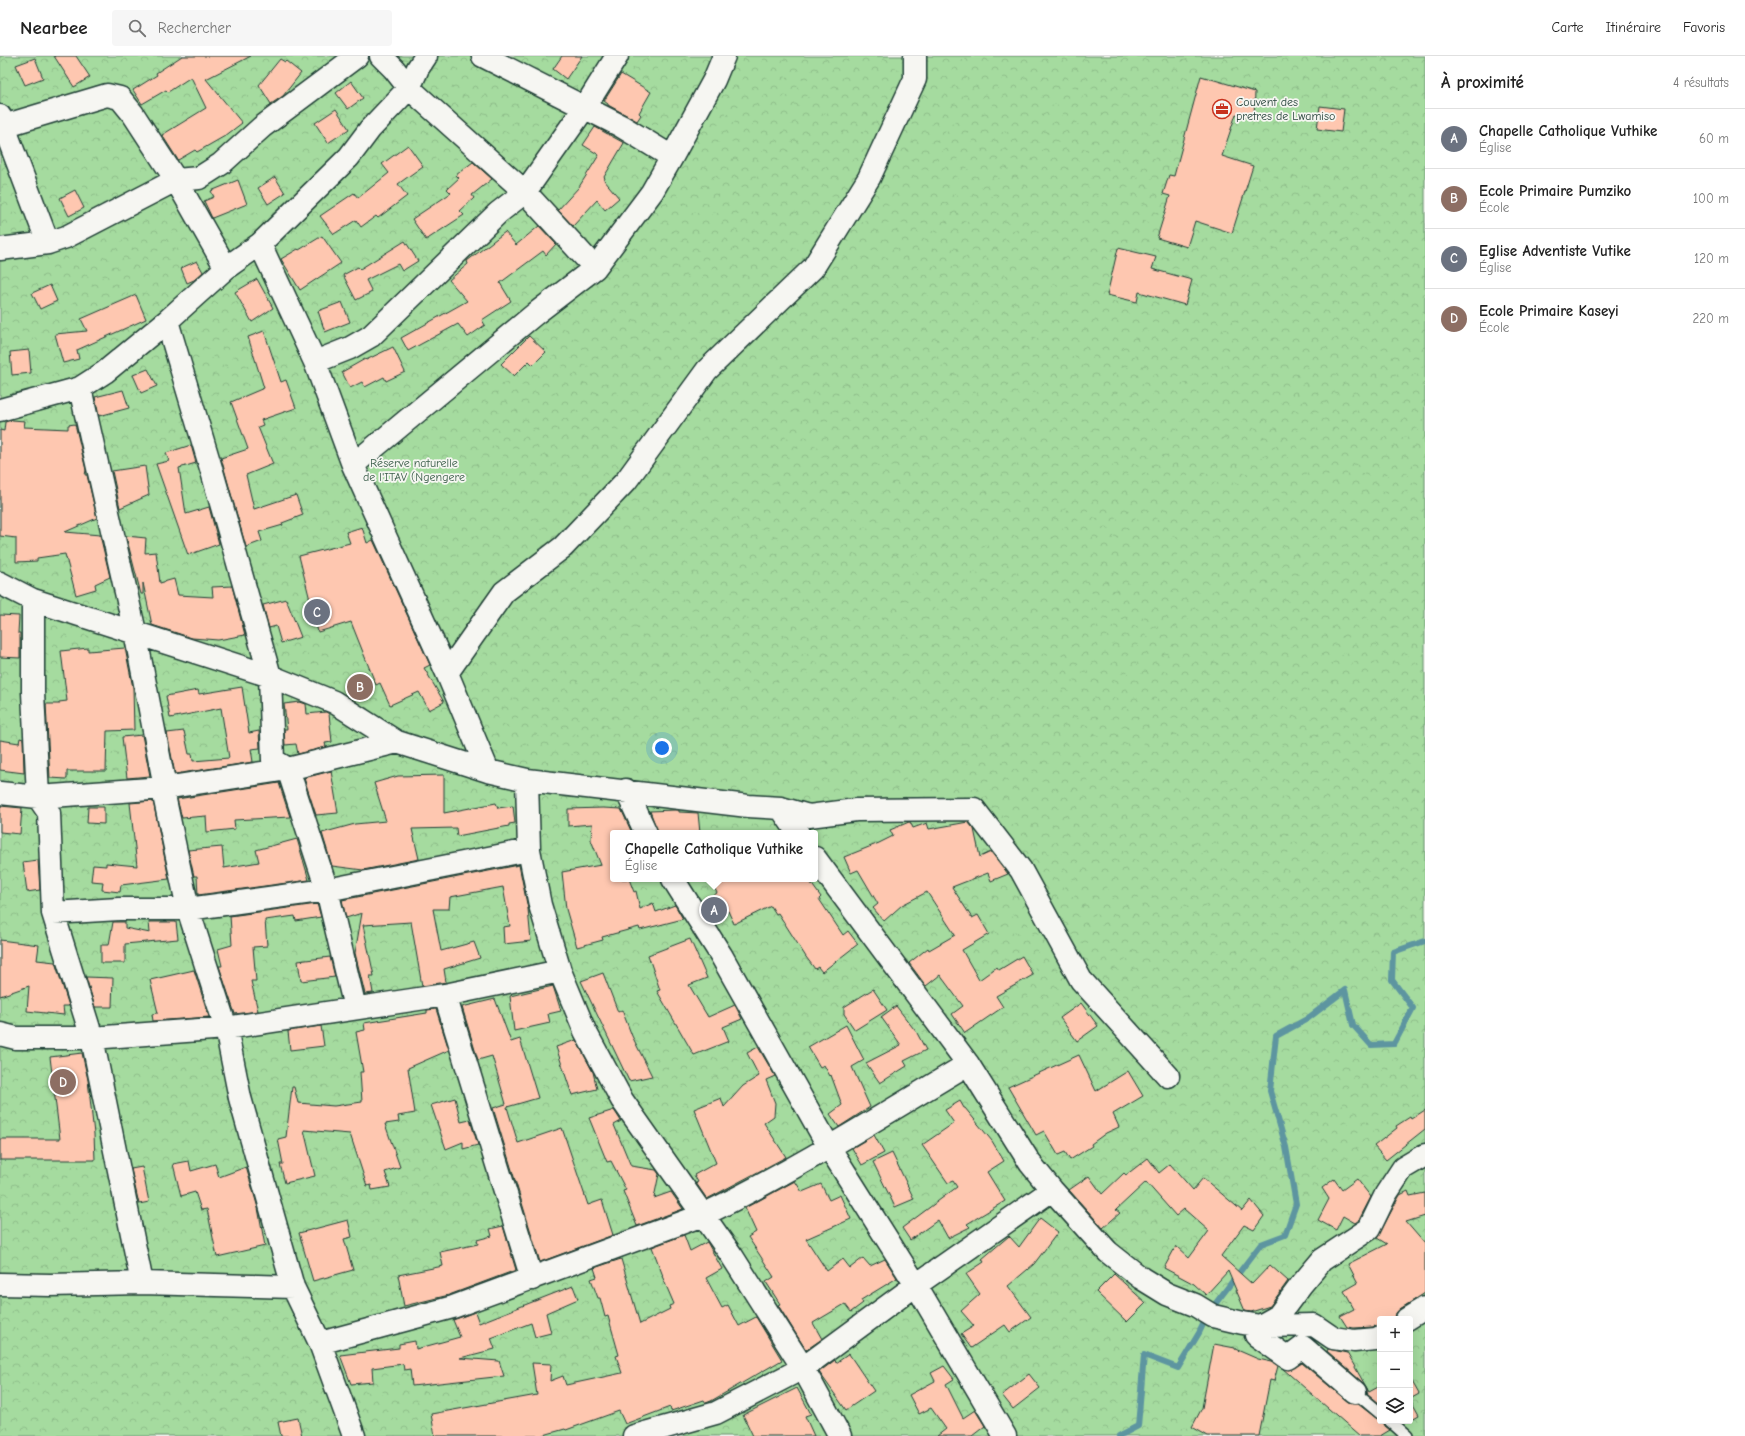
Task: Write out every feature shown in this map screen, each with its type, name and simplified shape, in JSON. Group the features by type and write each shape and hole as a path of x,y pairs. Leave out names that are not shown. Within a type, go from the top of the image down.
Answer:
{"street":[{"path":"0,249 48,243 105,218 176,180 199,178 221,164 268,123 357,56"},
{"path":"381,56 394,69 409,88 525,192 595,268"},
{"path":"0,410 80,388 105,372 167,321 226,268 260,244 349,157 370,129 409,88 418,68 426,56"},
{"path":"483,56 621,126 672,158"},
{"path":"315,362 350,348 371,336 498,213 525,192 585,107 617,56"},
{"path":"353,465 535,314 595,268 652,192 714,80 724,56"},
{"path":"447,672 504,592 563,547 626,481 707,370 813,268 869,178 915,79 915,56"},
{"path":"48,243 2,123 107,95 120,98 133,114 176,180 226,268"},
{"path":"260,244 315,362 353,465 447,672 488,771"},
{"path":"167,321 214,475 270,676 273,760 288,769 327,890 355,1008"},
{"path":"80,388 134,632 188,909 226,1028 240,1098 292,1287 320,1343 354,1436"},
{"path":"0,583 33,600 270,676 334,702 397,742 488,771 528,780 626,790 748,806 781,808 809,816 856,810 974,809 1021,870 1081,980 1168,1076"},
{"path":"33,600 33,692 38,797 49,813 53,913 92,1038 142,1283"},
{"path":"0,793 38,797 164,788 288,769 397,742"},
{"path":"528,780 529,850 540,905 560,971 585,1031 622,1100 732,1256 803,1368 840,1436"},
{"path":"626,790 645,830"},
{"path":"781,808 796,830"},
{"path":"53,913 119,909 188,909 327,890 529,850"},
{"path":"818,862 968,1064 1030,1163 1052,1190 1108,1252 1141,1278 1167,1294 1195,1305 1214,1316 1260,1326 1314,1325 1333,1338 1354,1341 1377,1338"},
{"path":"675,882 721,955 829,1147 916,1285 1005,1436"},
{"path":"0,1034 16,1038 92,1038 226,1028 445,995 560,971"},
{"path":"445,995 532,1279"},
{"path":"320,1343 453,1307 532,1279 598,1252 703,1215 739,1198 829,1147 968,1064"},
{"path":"1355,1392 1303,1347 1288,1358 1256,1335 1260,1326 1278,1316 1322,1260 1369,1229 1386,1194 1403,1168 1425,1155"},
{"path":"634,1436 716,1412 803,1368 916,1285 1052,1190"},
{"path":"0,1284 50,1285 142,1283 292,1287"},
{"path":"1412,1316 1425,1308"}],"lane":[{"path":"1355,1392 1377,1410"},
{"path":"1393,1424 1407,1436"}],"green space":[{"name":"Réserve naturelle de l'ITAV (Ngengere","path":"0,56 1425,56 1425,1436 0,1436"}],"building":[{"path":"54,56 76,56 90,77 74,87"},
{"path":"182,56 251,56 206,79 242,123 225,136 197,152 195,150 178,160 162,135 206,108 191,77 168,92 166,90 142,104 133,90 157,75 156,73"},
{"path":"562,56 582,56 566,79 553,69"},
{"path":"35,58 43,78 25,85 16,65"},
{"path":"280,59 285,62 286,61 301,73 283,96 271,104 259,85"},
{"path":"621,74 651,92 639,113 641,115 637,121 608,105 604,101"},
{"path":"1201,76 1255,92 1254,119 1236,114 1222,156 1253,166 1232,233 1195,221 1187,247 1157,238 1170,196 1163,194 1169,175 1174,176"},
{"path":"351,81 363,98 348,109 336,93"},
{"path":"1320,106 1344,109 1341,132 1317,129"},
{"path":"336,109 349,129 328,143 315,123"},
{"path":"595,127 624,143 604,177 604,180 619,198 605,210 597,200 573,226 558,210 579,187 599,155 583,145"},
{"path":"408,145 423,166 398,184 407,196 378,218 376,216 361,227 356,220 334,234 320,216 354,193 358,198 389,173 382,164"},
{"path":"473,162 492,179 472,195 474,198 460,211 464,215 426,240 412,219 451,193 447,189 459,178 456,175"},
{"path":"275,177 285,193 268,204 258,188"},
{"path":"238,180 247,204 212,218 204,201 214,197 211,191"},
{"path":"75,190 84,208 69,216 60,198"},
{"path":"539,226 556,244 546,255 543,251 500,283 511,301 482,320 485,325 468,337 458,324 408,351 401,338 467,301 449,280 468,264 467,261 505,232 516,245"},
{"path":"322,236 341,263 300,290 281,259"},
{"path":"405,241 418,261 402,271 398,264 366,280 372,292 356,300 343,275 358,267 360,269"},
{"path":"1118,248 1156,257 1152,269 1192,280 1185,305 1139,292 1137,302 1107,295"},
{"path":"197,261 203,272 194,280 187,283 181,268"},
{"path":"257,279 273,308 252,322 235,292"},
{"path":"50,285 57,301 40,309 32,293"},
{"path":"136,295 146,319 77,350 79,359 63,363 55,334 87,331 81,319"},
{"path":"342,302 350,322 325,332 318,311"},
{"path":"264,331 281,382 286,380 296,408 261,420 263,425 258,427 273,464 246,475 254,509 296,495 303,515 282,523 283,525 259,532 262,541 246,547 221,458 248,449 231,402 264,388 248,337"},
{"path":"529,336 546,352 533,365 529,361 514,376 501,364"},
{"path":"393,347 405,372 386,381 384,377 365,387 362,382 350,388 342,372 365,359 366,360"},
{"path":"29,350 31,373 12,375 10,352"},
{"path":"148,369 157,386 141,393 133,375"},
{"path":"123,390 129,408 99,416 95,397"},
{"path":"12,420 25,421 24,427 68,429 68,425 75,424 86,470 85,475 87,475 97,518 65,532 100,535 110,577 95,584 96,589 76,595 65,554 37,558 37,561 16,562 16,538 0,536 0,430 4,431 5,422"},
{"path":"191,445 196,463 179,468 186,514 209,507 219,544 188,555 156,464 169,461 166,453"},
{"path":"145,466 149,495 120,508 112,471"},
{"path":"362,527 367,543 373,540 430,665 424,668 444,702 429,710 419,692 390,705 380,683 376,685 351,622 318,632 299,556 350,543 346,532"},
{"path":"126,536 146,538 145,553 156,552 160,583 174,579 178,595 213,597 212,587 232,586 245,635 218,640 192,638 152,625 143,583 143,594 141,594"},
{"path":"286,599 301,637 281,643 276,626 269,628 263,605"},
{"path":"0,615 19,616 18,633 20,633 20,658 0,657"},
{"path":"88,648 88,651 125,648 133,688 134,730 107,731 106,771 67,771 67,779 50,778 46,704 59,704 59,702 67,701 61,651"},
{"path":"242,687 249,733 259,731 260,748 251,749 253,762 175,774 167,733 184,731 189,754 192,754 193,761 229,758 221,708 170,718 166,696 198,690 199,694"},
{"path":"300,702 306,704 307,714 326,712 329,714 332,742 325,743 326,747 298,754 296,744 285,745 284,729 287,729 284,704"},
{"path":"142,735 150,776 127,778 122,737"},
{"path":"20,738 23,739 24,773 0,770 0,740 19,743"},
{"path":"331,771 338,813 316,815 304,778"},
{"path":"444,775 444,813 496,803 498,808 513,806 515,823 509,824 509,826 457,836 456,828 412,829 419,859 363,870 332,866 322,833 355,824 386,821 374,783 398,776"},
{"path":"279,783 290,817 234,820 235,829 207,832 206,816 182,818 177,799"},
{"path":"153,801 169,879 121,885 120,892 102,890 103,882 91,881 93,865 106,866 106,863 137,866 130,803"},
{"path":"0,806 22,808 20,834 0,832"},
{"path":"88,807 104,807 104,824 87,823"},
{"path":"568,809 621,809 631,830 610,830 610,882 630,882 634,892 636,891 640,909 653,903 656,912 675,905 683,919 640,930 639,927 602,937 603,940 577,947 566,909 562,872 601,865 591,840 592,824 568,826"},
{"path":"679,810 679,812 698,813 700,830 657,830 650,811"},
{"path":"909,822 913,828 927,823 929,829 968,822 974,829 980,857 991,852 1008,874 991,881 988,873 952,887 972,918 978,915 989,934 962,950 979,980 997,967 999,970 1022,956 1033,975 996,996 1003,1007 965,1033 952,1014 963,1006 940,975 926,986 909,963 928,948 929,950 955,935 927,892 902,905 884,921 873,908 878,904 858,870 851,873 844,857 893,836 890,830"},
{"path":"297,839 309,880 198,895 197,876 194,876 188,850 222,847 224,868 259,862 256,850"},
{"path":"38,860 40,890 27,892 23,862"},
{"path":"519,865 528,909 531,941 504,944 503,927 510,926 503,887 450,897 449,909 433,909 441,951 474,942 480,958 444,969 446,982 422,986 411,922 363,925 374,976 370,976 373,993 365,994 355,953 362,913 346,918 342,900"},
{"path":"712,882 810,882 821,897 819,899 843,935 848,931 858,944 822,972 818,967 815,969 778,913 776,914 771,906 734,924 728,911 713,920 702,902 717,893"},
{"path":"317,904 321,917 296,921 295,916 265,920 267,946 253,947 256,981 251,981 258,1011 235,1014 219,966 222,966 218,949 232,945 230,916"},
{"path":"113,922 125,922 125,928 150,933 149,922 176,922 178,939 125,944 125,963 101,963 101,945 109,945"},
{"path":"690,939 707,978 689,985 708,1017 735,1005 742,1019 723,1027 729,1041 694,1055 657,991 660,990 648,955"},
{"path":"0,940 39,945 37,960 55,962 69,1006 63,1006 64,1015 27,1011 29,986 0,996"},
{"path":"330,957 335,977 301,981 298,961"},
{"path":"194,970 209,1017 153,1021 152,1014 158,1013 150,980"},
{"path":"603,973 618,1012 622,1010 632,1036 652,1076 629,1081 581,981"},
{"path":"86,977 113,978 112,1007 95,1007"},
{"path":"553,986 561,1011 548,1014 550,1023 514,1031 510,996"},
{"path":"873,989 887,1010 855,1030 844,1014 844,1007"},
{"path":"495,999 511,1042 520,1039 538,1098 507,1107 518,1143 562,1128 588,1205 602,1200 613,1235 540,1262 493,1108 506,1104 492,1056 478,1060 462,1007"},
{"path":"1081,1003 1098,1026 1077,1041 1060,1018"},
{"path":"896,1006 917,1033 926,1050 904,1061 907,1066 880,1083 866,1063 901,1045 881,1017"},
{"path":"436,1009 449,1050 408,1068 415,1113 398,1116 399,1122 385,1124 400,1167 385,1172 390,1187 372,1190 371,1185 367,1186 350,1134 304,1130 315,1176 285,1183 280,1164 283,1164 278,1139 286,1137 292,1087 294,1087 298,1103 334,1106 362,1102 360,1072 363,1072 356,1032 365,1030 364,1023 427,1013 427,1010"},
{"path":"846,1025 864,1060 852,1067 870,1107 839,1127 830,1114 842,1105 831,1075 830,1076 824,1065 820,1067 808,1047"},
{"path":"321,1026 324,1046 290,1050 288,1031"},
{"path":"576,1040 593,1072 597,1089 572,1095 556,1047"},
{"path":"758,1047 775,1076 766,1080 775,1103 774,1116 764,1123 786,1157 707,1199 696,1183 698,1182 694,1175 716,1163 694,1109 721,1098 724,1107 743,1086 759,1076 747,1053"},
{"path":"82,1053 88,1080 94,1134 95,1160 0,1160 0,1139 60,1139 50,1057"},
{"path":"1079,1055 1096,1091 1128,1071 1143,1096 1113,1114 1119,1127 1106,1133 1091,1144 1092,1146 1070,1160 1065,1152 1058,1155 1044,1131 1036,1135 1008,1087"},
{"path":"455,1098 461,1122 470,1120 478,1145 463,1149 463,1142 446,1149 431,1105"},
{"path":"960,1101 964,1108 992,1141 1004,1161 987,1172 1005,1201 967,1224 970,1227 948,1238 938,1220 910,1240 902,1228 957,1187 953,1181 948,1183 922,1145 954,1123 945,1110"},
{"path":"614,1110 621,1121 614,1125 631,1166 656,1170 659,1174 654,1198 671,1192 683,1209 637,1226 623,1191 626,1190 611,1161 607,1162 589,1118"},
{"path":"1425,1110 1425,1129 1386,1160 1374,1146 1397,1128 1396,1126"},
{"path":"874,1135 884,1153 862,1165 852,1148"},
{"path":"892,1153 914,1199 895,1207 873,1162"},
{"path":"1148,1158 1159,1173 1170,1164 1193,1190 1203,1178 1242,1211 1251,1200 1264,1216 1254,1230 1244,1225 1221,1256 1252,1284 1270,1265 1288,1281 1270,1306 1251,1312 1245,1311 1228,1271 1206,1295 1194,1284 1164,1268 1176,1246 1189,1258 1209,1231 1184,1209 1176,1216 1146,1182 1116,1210 1120,1213 1103,1228 1069,1190 1089,1176 1102,1194 1124,1173 1126,1175"},
{"path":"189,1161 191,1171 215,1164 219,1177 246,1167 258,1208 265,1246 217,1257 207,1209 201,1210 195,1192 181,1196 173,1164"},
{"path":"142,1167 149,1202 139,1204 131,1169"},
{"path":"1334,1179 1342,1190 1357,1179 1371,1197 1359,1220 1355,1223 1343,1216 1336,1230 1318,1220 1329,1199 1322,1188"},
{"path":"795,1181 802,1192 821,1184 829,1200 840,1195 851,1219 806,1239 827,1271 843,1259 850,1268 863,1258 870,1266 885,1259 897,1278 861,1300 863,1303 851,1312 845,1304 813,1323 822,1339 806,1350 778,1305 780,1304 766,1282 774,1277 748,1237 756,1232 745,1208"},
{"path":"1408,1191 1410,1196 1425,1193 1425,1216 1406,1222 1425,1244 1425,1293 1400,1309 1396,1313 1396,1316 1377,1316 1377,1326 1354,1328 1347,1327 1340,1316 1354,1309 1344,1291 1358,1283 1348,1264 1387,1244 1377,1238 1400,1195"},
{"path":"1040,1218 1058,1232 1034,1264 1008,1286 1031,1317 1010,1332 1005,1325 971,1348 961,1334 974,1326 961,1311 980,1294 966,1274 984,1262 982,1259 1009,1236 1019,1247"},
{"path":"348,1220 352,1237 344,1239 353,1270 313,1281 299,1233"},
{"path":"503,1226 516,1270 449,1295 404,1306 398,1275 443,1266 440,1252 478,1244 477,1240 492,1236 490,1229"},
{"path":"684,1235 690,1251 707,1242 722,1269 706,1278 722,1308 728,1305 739,1326 756,1317 782,1360 711,1401 706,1403 704,1400 671,1411 670,1407 625,1424 619,1411 566,1430 540,1436 435,1436 431,1414 537,1395 532,1363 551,1364 550,1381 563,1376 566,1385 622,1373 616,1356 619,1355 608,1316 605,1317 600,1298 598,1298 591,1279 597,1277 594,1268 621,1259 640,1324 670,1309 669,1306 674,1304 652,1247"},
{"path":"1114,1274 1146,1303 1127,1322 1096,1292"},
{"path":"573,1286 578,1299 546,1313 551,1333 535,1337 531,1323 491,1338 495,1349 460,1358 499,1361 504,1376 412,1386 410,1369 404,1370 403,1364 372,1368 373,1382 351,1384 340,1355 399,1348 399,1344 415,1341 416,1349 460,1337 453,1320 475,1312 479,1323"},
{"path":"1214,1344 1235,1348 1258,1359 1272,1362 1278,1366 1274,1381 1270,1380 1259,1436 1208,1436 1192,1427 1202,1408"},
{"path":"1328,1349 1347,1353 1366,1387 1327,1351"},
{"path":"849,1354 874,1391 846,1410 819,1372 835,1360 836,1363"},
{"path":"1302,1363 1347,1401 1352,1404 1358,1404 1377,1418 1377,1424 1384,1424 1390,1430 1380,1436 1360,1436 1282,1368 1289,1370"},
{"path":"944,1366 954,1379 946,1384 963,1418 975,1410 985,1426 972,1436 937,1436 946,1429 931,1408 919,1414 909,1395 935,1381 931,1373"},
{"path":"1029,1374 1040,1388 1013,1409 1002,1395"},
{"path":"1413,1383 1419,1394 1413,1397"},
{"path":"797,1388 811,1414 805,1416 814,1436 753,1436 743,1415"},
{"path":"1367,1388 1369,1392 1377,1388 1377,1401 1367,1393"},
{"path":"1413,1404 1419,1415 1413,1418"},
{"path":"298,1418 302,1436 281,1436 278,1422"}],"waterway":[{"path":"1119,1436 1138,1426 1144,1355 1178,1368 1199,1333 1209,1312 1261,1244 1285,1235 1296,1204 1286,1147 1270,1091 1276,1036 1307,1019 1345,990 1353,1025 1371,1045 1394,1044 1413,1008 1392,980 1393,952 1425,941"}],"place":[{"name":"Couvent des pretres de Lwamiso","path":"1222,109"},
{"name":"Eglise Adventiste Vutike","path":"317,612"},
{"name":"Ecole Primaire Pumziko","path":"360,687"},
{"name":"Chapelle Catholique Vuthike","path":"714,910"},
{"name":"Ecole Primaire Kaseyi","path":"63,1082"}]}
